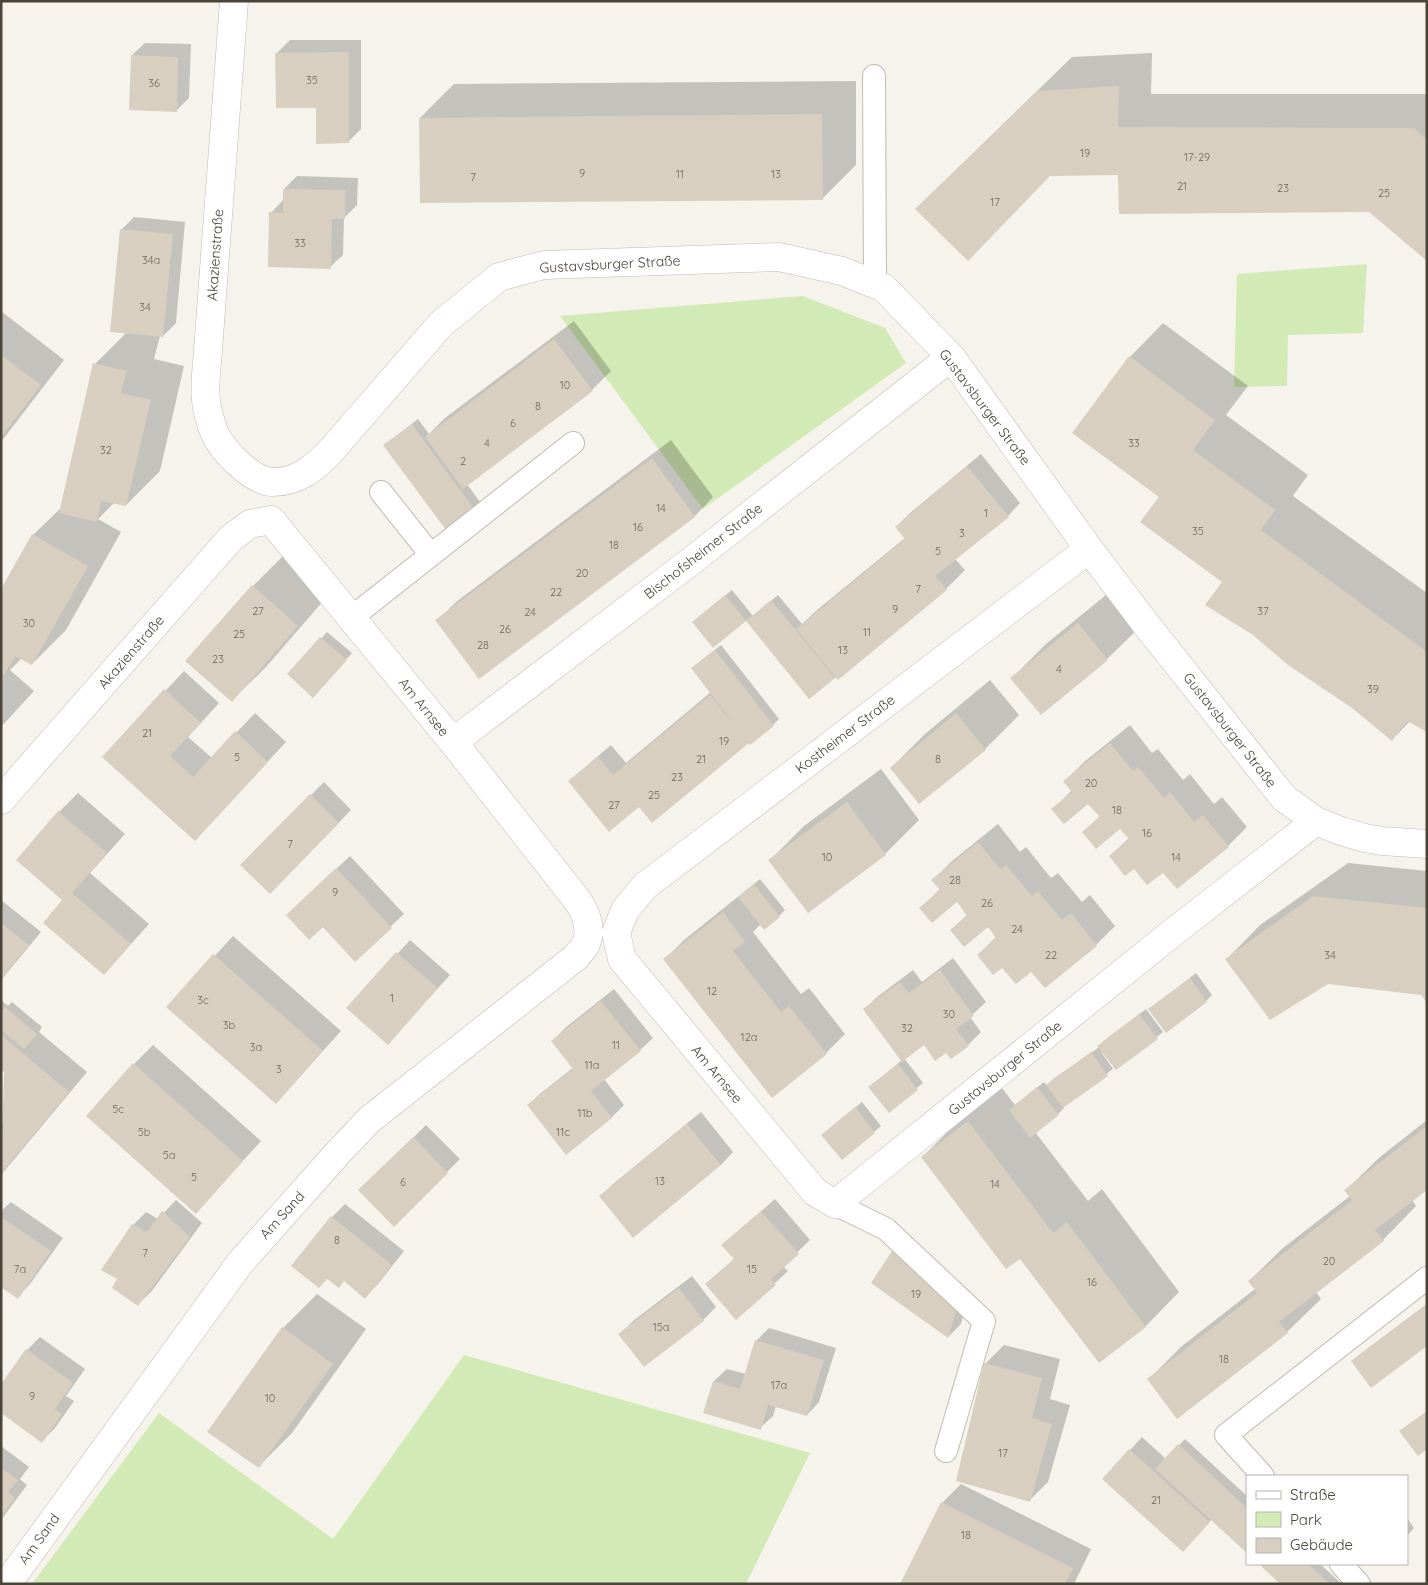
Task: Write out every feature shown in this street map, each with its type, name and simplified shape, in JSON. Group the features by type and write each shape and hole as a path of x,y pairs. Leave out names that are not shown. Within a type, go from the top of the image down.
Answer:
{"street":[{"name":"Akazienstraße","path":"234,1 208,350 206,400 215,434 231,456 249,472 270,482"},
{"name":"Gustavsburger Straße","path":"270,482 289,480 312,470 441,324 499,277 544,265 779,257 842,271 884,288 951,357 1089,549 1145,623 1284,798 1316,821 1365,838 1427,844"},
{"name":"Bischofsheimer Straße","path":"453,742 690,562 951,357"},
{"name":"Akazienstraße","path":"1,800 231,538 250,524 271,520"},
{"name":"Am Arnsee","path":"271,520 453,742 574,896"},
{"name":"Kostheimer Straße","path":"616,933 625,910 645,886 1089,549"},
{"name":"Gustavsburger Straße","path":"835,1204 1176,930 1316,821"},
{"name":"Am Sand","path":"7,1584 240,1263 336,1155 370,1120 576,957 586,944 588,928 585,910 574,896"},
{"name":"Am Arnsee","path":"616,933 622,959 815,1192 835,1204"}],"lane":[{"path":"874,76 875,284"},
{"path":"352,618 573,443"},
{"path":"381,492 431,555"},
{"path":"835,1204 886,1229 984,1321 946,1451"},
{"path":"1262,1475 1226,1435 1427,1278"},
{"path":"1343,1565 1359,1584"}],"green space":[{"path":"1367,264 1363,333 1288,335 1287,386 1234,387 1237,274"},
{"path":"803,296 885,328 906,363 703,509 560,316"},
{"path":"464,1355 810,1453 746,1584 32,1584 159,1413 333,1539"}],"building":[{"path":"349,52 349,143 316,144 316,108 276,108 275,53"},
{"path":"131,55 178,57 177,112 129,110"},
{"path":"1119,86 1118,127 1414,128 1427,140 1427,261 1369,212 1119,214 1118,175 1050,176 968,261 915,209 1037,91"},
{"path":"822,114 823,200 420,203 419,118"},
{"path":"283,189 345,190 345,219 332,219 331,269 268,267 269,212 283,213"},
{"path":"120,229 173,234 163,337 110,332"},
{"path":"554,339 593,391 463,489 425,437"},
{"path":"1,355 41,385 1,437"},
{"path":"1129,356 1215,420 1193,450 1275,510 1261,530 1427,652 1427,732 1407,721 1392,741 1352,708 1288,665 1253,635 1205,605 1222,582 1140,522 1159,497 1072,433"},
{"path":"93,363 127,371 121,393 151,400 126,506 101,501 97,522 59,513"},
{"path":"412,424 474,509 446,530 383,445"},
{"path":"652,458 695,517 479,679 435,620"},
{"path":"967,466 1009,517 935,576 947,590 838,680 796,629 905,539 895,527"},
{"path":"32,534 88,566 32,665 15,656 1,680 1,589"},
{"path":"252,585 298,626 232,702 185,661"},
{"path":"725,595 746,621 713,648 692,622"},
{"path":"771,600 835,678 809,699 746,621"},
{"path":"1078,623 1108,660 1041,715 1010,678"},
{"path":"320,637 347,660 313,698 287,674"},
{"path":"715,650 774,726 750,745 749,743 652,823 639,807 609,832 568,781 598,757 613,775 710,695 740,732 691,668"},
{"path":"164,689 201,723 170,756 193,777 235,731 268,762 195,841 102,757"},
{"path":"956,713 986,750 919,804 890,768"},
{"path":"1110,743 1133,771 1138,767 1164,798 1170,792 1194,822 1203,815 1229,847 1177,889 1163,873 1147,885 1134,869 1125,876 1109,856 1129,839 1120,829 1096,849 1082,832 1100,817 1088,804 1064,824 1051,809 1072,792 1063,781"},
{"path":"310,794 339,823 270,894 240,865"},
{"path":"847,802 886,855 808,913 768,860"},
{"path":"58,811 107,853 72,893 131,944 104,975 43,923 62,900 16,860"},
{"path":"978,842 1001,870 1006,865 1032,896 1038,891 1062,920 1071,913 1097,946 1045,988 1031,972 1016,984 1002,968 993,975 977,955 996,938 988,927 964,947 950,930 967,916 957,902 932,923 919,908 940,890 931,880"},
{"path":"336,868 392,928 355,962 323,927 309,940 286,915"},
{"path":"754,884 780,917 764,930 738,897"},
{"path":"1313,896 1427,908 1427,1003 1421,995 1328,984 1270,1020 1225,959"},
{"path":"723,912 745,942 733,951 781,1012 789,1006 827,1054 772,1098 663,959"},
{"path":"1,923 29,945 1,979"},
{"path":"396,952 438,988 388,1045 346,1008"},
{"path":"213,954 323,1051 276,1104 166,1007"},
{"path":"940,970 974,1016 956,1029 969,1046 951,1059 946,1053 935,1061 924,1045 902,1062 863,1009 900,982 909,993"},
{"path":"1190,978 1207,1002 1166,1033 1148,1009"},
{"path":"601,1001 641,1051 591,1091 612,1118 566,1155 527,1105 573,1069 551,1041"},
{"path":"5,1007 37,1034 24,1049 1,1030 1,1012"},
{"path":"1139,1014 1158,1039 1116,1070 1097,1046"},
{"path":"1,1035 69,1092 1,1173 4,1072 1,1070"},
{"path":"1091,1052 1108,1076 1063,1108 1046,1085"},
{"path":"133,1063 243,1161 196,1214 86,1116"},
{"path":"898,1064 918,1090 889,1113 868,1087"},
{"path":"1037,1087 1059,1115 1030,1138 1009,1110"},
{"path":"855,1107 875,1133 842,1160 821,1135"},
{"path":"968,1121 1053,1233 1067,1222 1146,1327 1099,1363 1020,1259 1006,1269 921,1157"},
{"path":"687,1124 721,1165 633,1238 599,1196"},
{"path":"1427,1126 1427,1190 1375,1230 1384,1241 1279,1322 1288,1333 1177,1419 1147,1379 1257,1293 1248,1281 1352,1200 1344,1190"},
{"path":"413,1137 448,1173 394,1227 358,1190"},
{"path":"162,1211 190,1237 138,1306 112,1288 117,1279 101,1270 132,1224 147,1232"},
{"path":"761,1211 799,1254 771,1279 776,1285 736,1320 705,1284 734,1259 721,1245"},
{"path":"331,1216 392,1265 365,1299 344,1281 339,1288 327,1279 319,1288 291,1266"},
{"path":"1,1217 51,1251 18,1299 1,1287"},
{"path":"894,1248 958,1305 948,1338 871,1283"},
{"path":"679,1288 704,1321 644,1367 618,1334"},
{"path":"1427,1304 1427,1346 1371,1388 1351,1361"},
{"path":"282,1327 333,1364 259,1468 207,1432"},
{"path":"755,1340 824,1360 807,1416 768,1405 761,1430 703,1413 713,1381 740,1389"},
{"path":"26,1349 73,1383 55,1409 62,1414 42,1443 1,1413 1,1384"},
{"path":"984,1363 1042,1378 1032,1418 1052,1424 1030,1502 956,1481"},
{"path":"1427,1411 1427,1449 1418,1456 1399,1431"},
{"path":"1178,1444 1246,1507 1246,1552 1155,1469"},
{"path":"1129,1449 1210,1522 1183,1552 1102,1479"},
{"path":"1,1468 18,1480 8,1492 15,1498 1,1517"},
{"path":"941,1502 1073,1568 1065,1584 900,1584"},
{"path":"1260,1565 1309,1565 1330,1584 1280,1584"}]}
